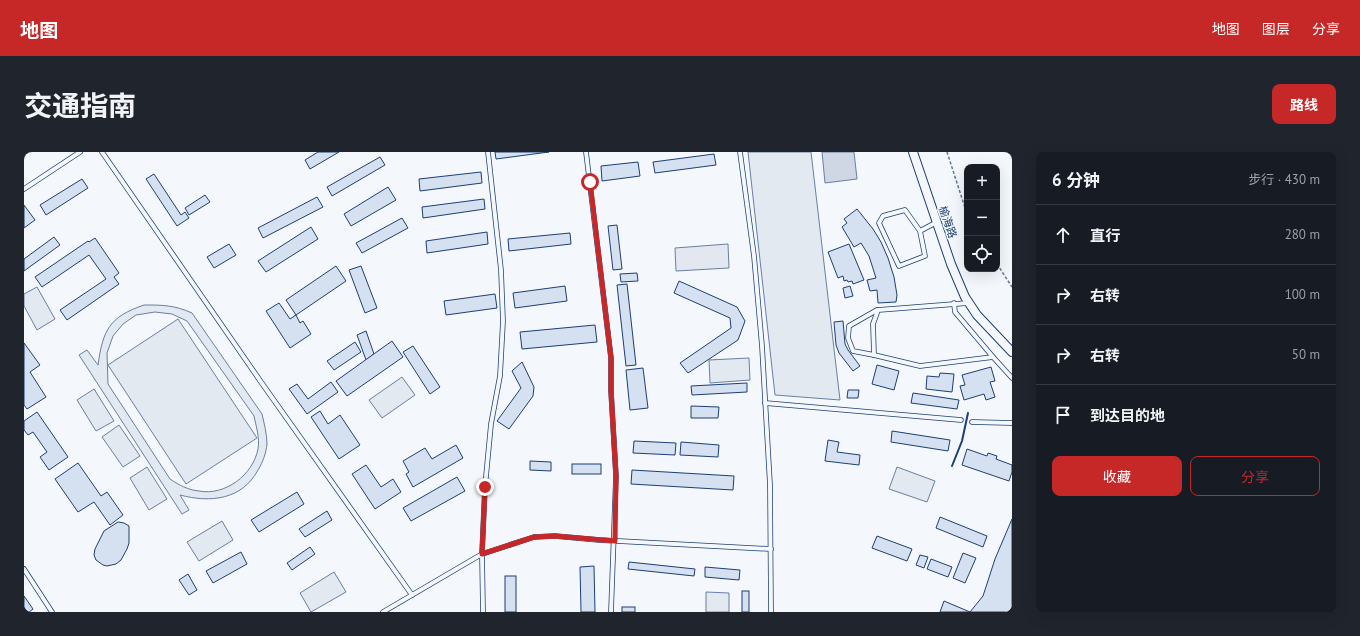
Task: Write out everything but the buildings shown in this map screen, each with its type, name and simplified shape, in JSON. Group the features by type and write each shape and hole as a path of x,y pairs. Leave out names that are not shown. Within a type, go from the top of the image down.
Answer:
{"street":[{"name":"榆海路","path":"912,152 951,264 968,303 977,315 1012,352"}],"lane":[{"path":"24,189 80,152"},
{"path":"102,152 412,595"},
{"path":"483,612 482,554 485,487 491,424 500,376 503,321 501,270 488,152"},
{"path":"586,152 611,358 611,391 616,476 615,541 611,612"},
{"path":"740,152 754,256 765,403 770,485 771,612"},
{"path":"905,210 920,231 925,256 899,266 879,223 883,216 905,210"},
{"path":"920,231 937,222"},
{"path":"954,303 955,312 1012,378"},
{"path":"968,303 878,310 849,326 848,338 853,351 920,366 993,357"},
{"path":"874,355 872,324 878,310"},
{"path":"765,403 961,420"},
{"path":"972,422 1012,423"},
{"path":"384,612 482,554 534,537 555,536 615,541 771,549"},
{"path":"24,570 52,612"}],"path":[{"path":"947,152 964,205"},
{"path":"1000,269 1012,287"}],"shaded area":[{"path":"748,152 811,152 840,400 775,395"},
{"path":"822,152 854,152 857,179 825,183"},
{"path":"728,244 729,268 676,271 675,248"},
{"path":"37,287 55,319 37,330 24,306 24,294"},
{"path":"144,305 163,305 180,308 192,313 262,414 267,447 261,464 251,480 243,488 224,497 203,499 180,495 189,510 182,514 79,355 87,350 98,365 102,343 110,326 115,320","holes":["155,312 172,314 187,321 254,416 258,432 258,449 255,458 244,475 236,482 228,487 218,490 209,492 191,490 170,479 108,384 107,353 113,336 123,324 136,315"]},
{"path":"178,319 257,438 186,484 108,365"},
{"path":"749,358 750,380 710,383 709,360"},
{"path":"402,377 415,395 382,418 369,400"},
{"path":"94,389 114,421 96,431 77,400"},
{"path":"119,425 140,456 123,467 102,437"},
{"path":"147,467 167,499 149,510 130,478"},
{"path":"897,467 935,481 927,502 889,489"},
{"path":"222,521 233,540 199,561 187,542"},
{"path":"334,572 346,592 311,612 300,593"},
{"path":"706,592 729,593 729,612 706,612"}],"wall":[{"path":"952,466 962,441 968,413"}],"route":[{"path":"485,487 482,554 534,537 555,536 615,541 616,476 611,391 611,358 590,182"}]}
